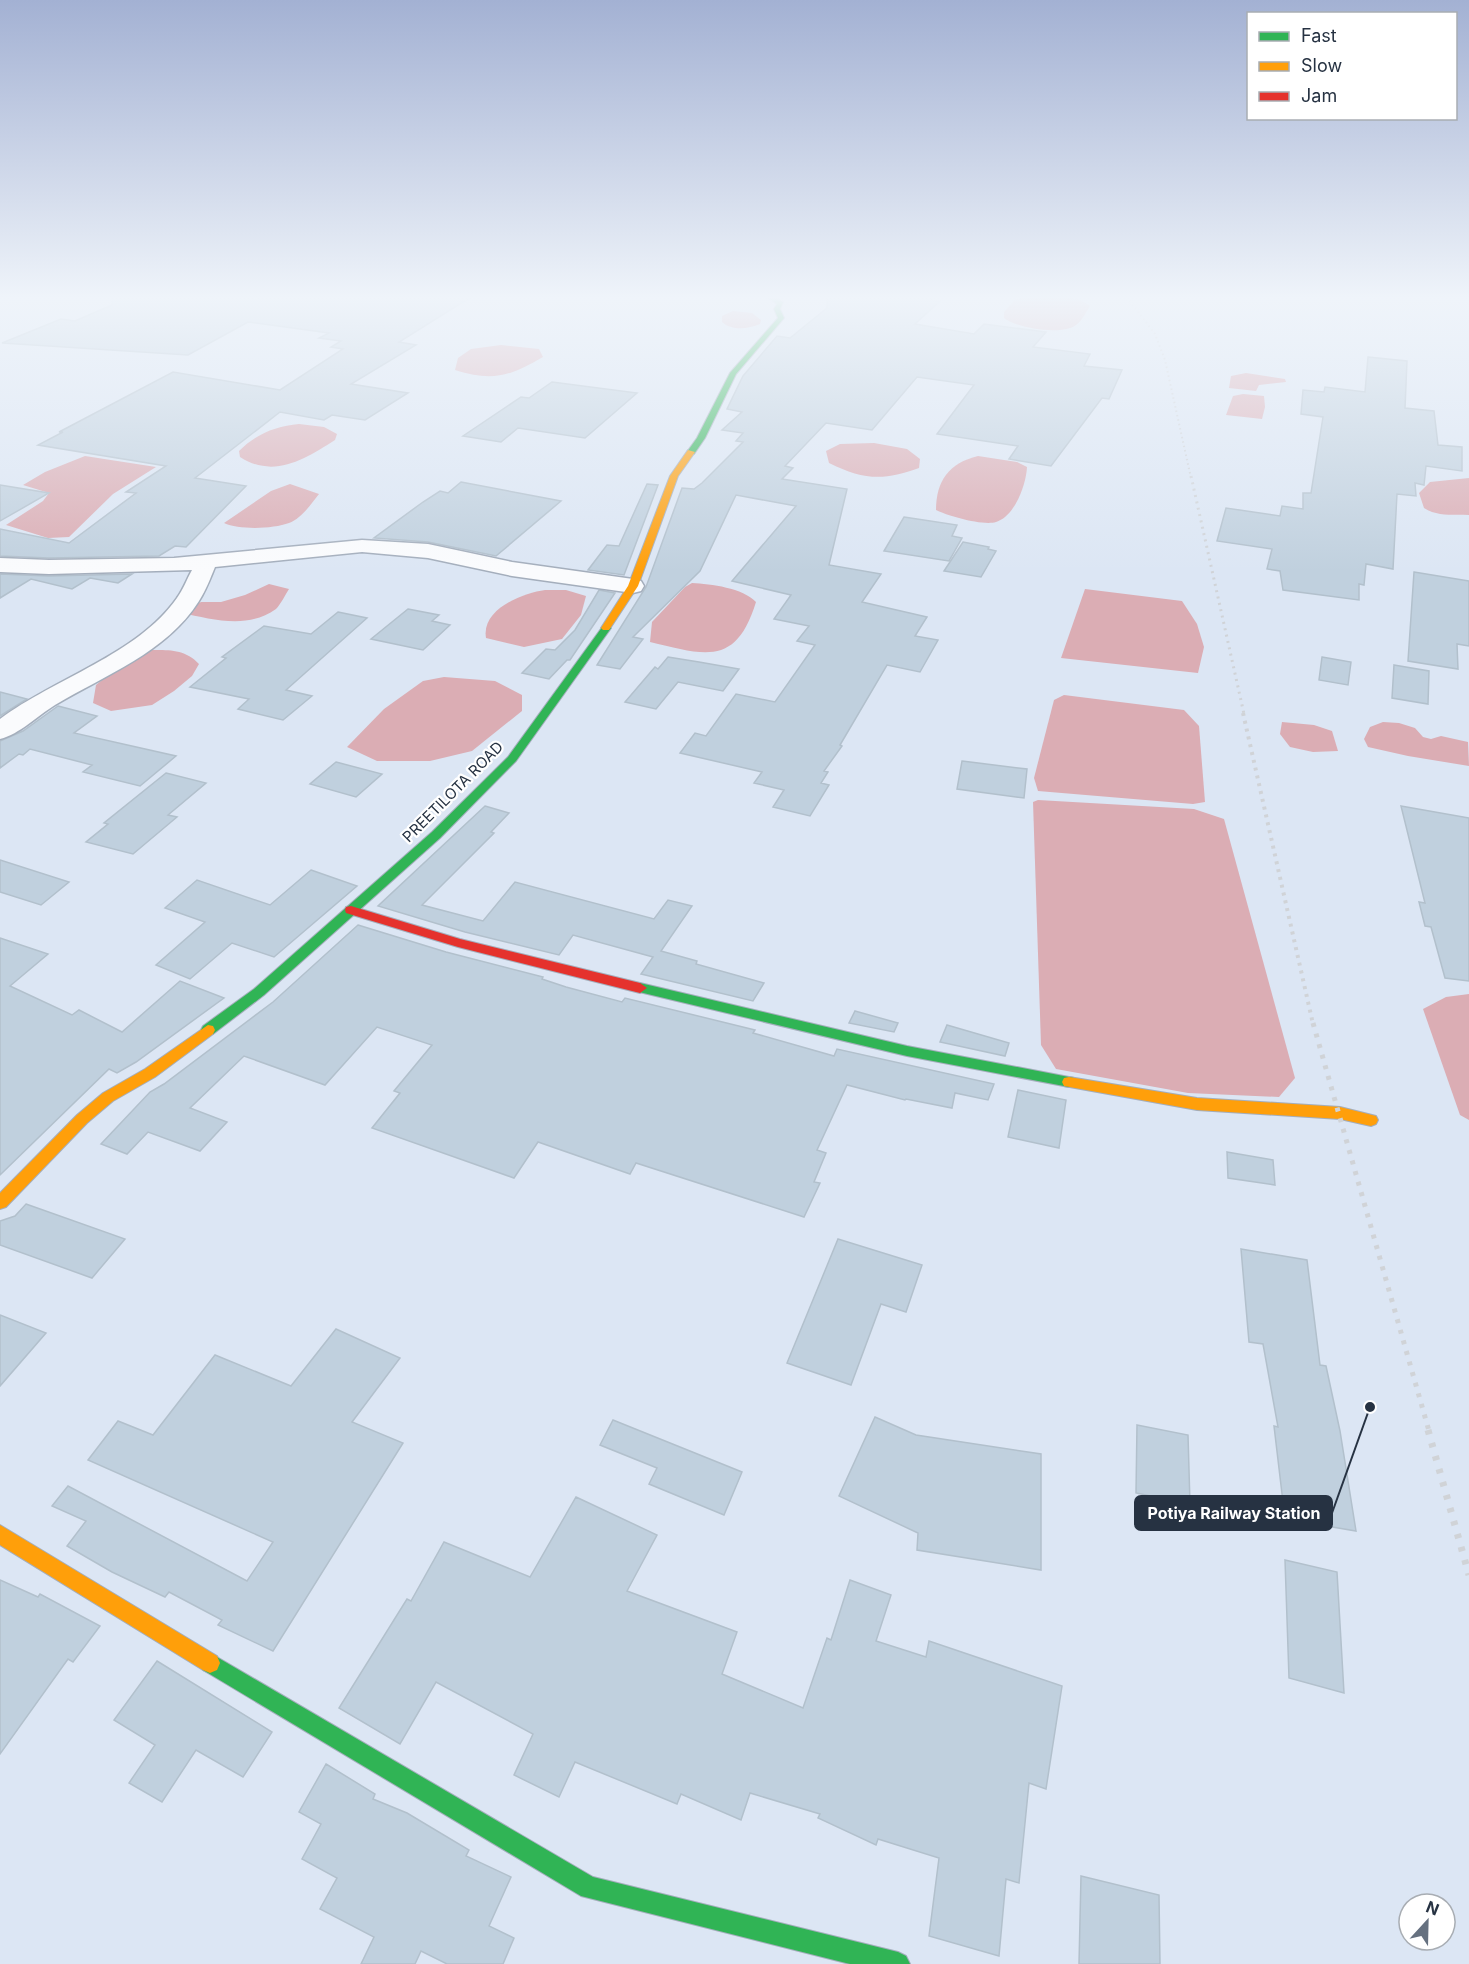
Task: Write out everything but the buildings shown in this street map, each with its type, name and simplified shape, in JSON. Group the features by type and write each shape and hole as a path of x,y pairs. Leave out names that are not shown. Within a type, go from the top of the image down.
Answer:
{"main road":[{"name":"PREETILOTA ROAD","path":"0,1203 74,1127 108,1097 150,1073 259,992 436,835 512,759 588,656 633,586 674,476 701,438 725,389"},
{"path":"351,910 458,943 570,971 806,1028 1015,1073 1197,1104 1340,1113 1371,1120"},
{"path":"0,1534 269,1698 589,1888 898,1964"}],"street":[{"path":"0,565 112,567 206,563 341,547 404,548 441,553 512,569 633,586"},
{"path":"0,731 41,702 119,660 148,640 171,620 187,601 206,563"}],"shaded area":[{"path":"1235,389 1257,389 1256,391"},
{"path":"1243,394 1264,396 1265,407 1262,419 1226,415 1233,396"},
{"path":"299,424 324,427 337,434 335,440 301,460 289,464 265,466 240,457 239,451 259,436 274,429"},
{"path":"874,443 907,449 920,459 919,468 895,475 874,477 852,473 829,463 826,451 840,444"},
{"path":"85,456 156,467 113,494 69,537 48,538 6,525 43,501 49,493 23,485 45,472"},
{"path":"978,456 1017,462 1027,467 1022,491 1014,507 1003,519 990,523 974,522 936,510 938,490 946,475 959,463"},
{"path":"1469,478 1469,515 1440,514 1424,508 1419,493 1430,482"},
{"path":"290,484 319,494 306,511 293,521 274,527 256,528 224,523 271,491"},
{"path":"692,583 735,590 756,602 739,638 728,647 702,652 650,642 652,622 685,587"},
{"path":"269,584 289,589 276,609 253,619 217,620 181,613 201,602 221,602 245,595"},
{"path":"1085,589 1182,601 1197,624 1204,647 1198,673 1061,658"},
{"path":"545,590 566,590 586,596 581,615 562,639 524,647 486,638 486,628 490,619 505,604"},
{"path":"150,650 170,650 182,653 199,664 192,676 152,705 111,711 93,703 96,685 121,664"},
{"path":"444,677 495,681 522,695 522,711 472,751 430,761 377,761 347,747 384,709 423,681"},
{"path":"1064,695 1184,710 1199,726 1205,802 1193,804 1038,791 1034,778 1054,700"},
{"path":"1282,722 1314,725 1332,731 1338,751 1313,752 1290,747 1280,734"},
{"path":"1383,722 1399,723 1415,728 1423,737 1431,739 1441,736 1468,742 1469,766 1368,747 1364,739 1370,727"},
{"path":"1038,800 1194,809 1224,819 1295,1078 1279,1097 1188,1093 1056,1069 1041,1045 1033,802"},
{"path":"1469,994 1469,1120 1460,1115 1423,1009 1446,997"}],"railway":[{"path":"1171,389 1191,478"},
{"path":"1191,476 1244,714"},
{"path":"1243,713 1313,1024"},
{"path":"1313,1023 1429,1431"},
{"path":"1428,1430 1469,1575"}],"traffic: fast":[{"path":"691,452 701,438 725,389"},
{"path":"208,1030 259,992 436,835 512,759 606,628"},
{"path":"640,988 907,1051 1069,1082"},
{"path":"210,1663 589,1888 898,1964"}],"traffic: slow":[{"path":"606,628 633,586 674,476 691,452"},
{"path":"0,1203 82,1119 108,1097 150,1073 208,1030"},
{"path":"1069,1082 1197,1104 1340,1113 1371,1120"},
{"path":"0,1534 210,1663"}],"traffic: jam":[{"path":"351,910 458,943 640,988"}],"place":[{"name":"Potiya Railway Station","path":"1370,1407"}]}
